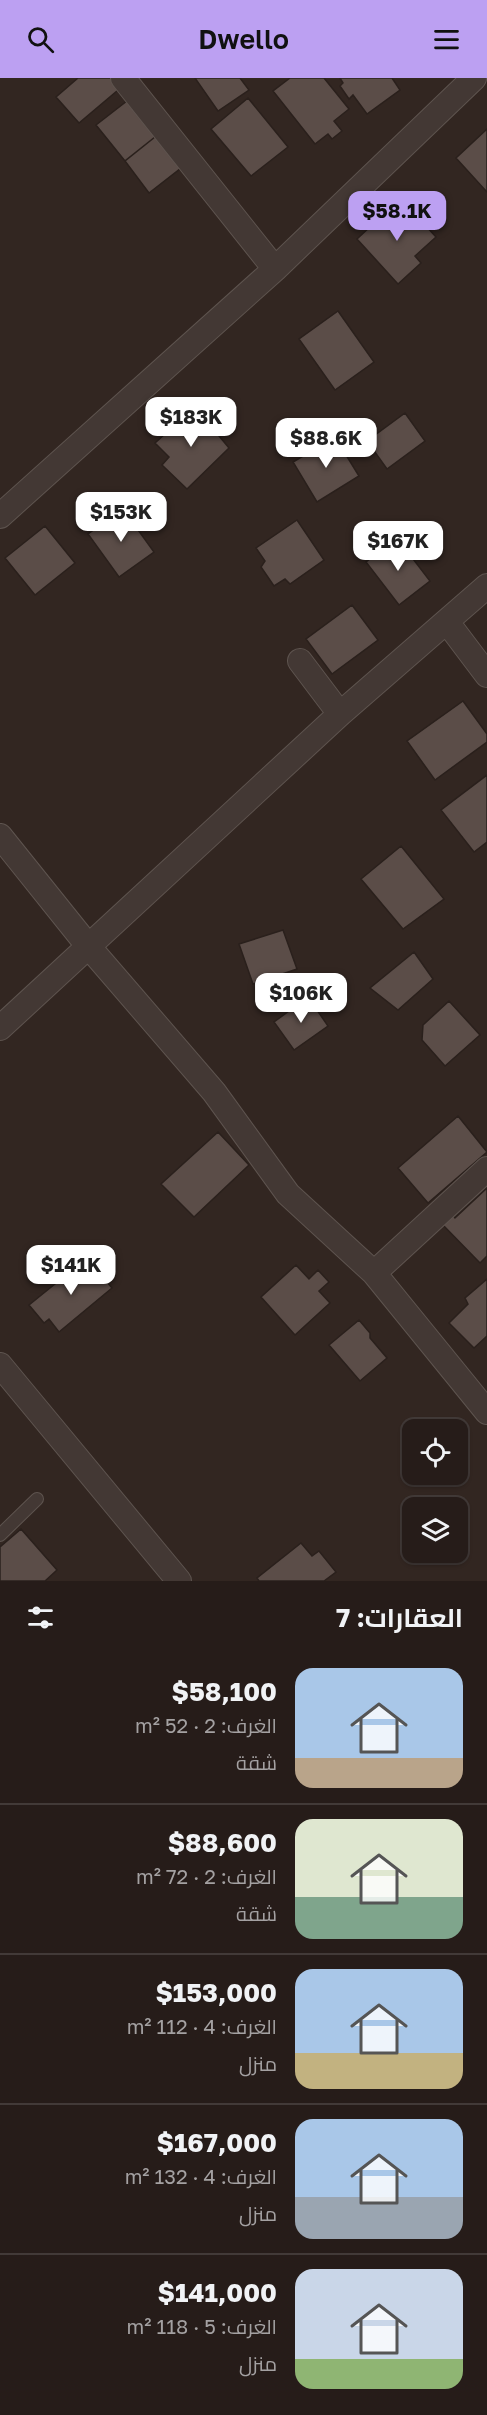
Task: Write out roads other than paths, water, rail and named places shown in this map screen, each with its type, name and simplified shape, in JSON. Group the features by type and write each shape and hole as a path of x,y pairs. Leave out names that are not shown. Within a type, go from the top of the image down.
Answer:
{"street":[{"path":"123,78 275,269"},
{"path":"0,516 275,269 474,78"},
{"path":"0,1028 340,714 487,586"},
{"path":"447,622 487,675"},
{"path":"300,661 340,714"},
{"path":"0,836 89,947 214,1092 288,1194 374,1273 487,1412"},
{"path":"374,1273 487,1169"},
{"path":"0,1365 179,1581"}],"lane":[{"path":"0,1535 37,1499"}]}
